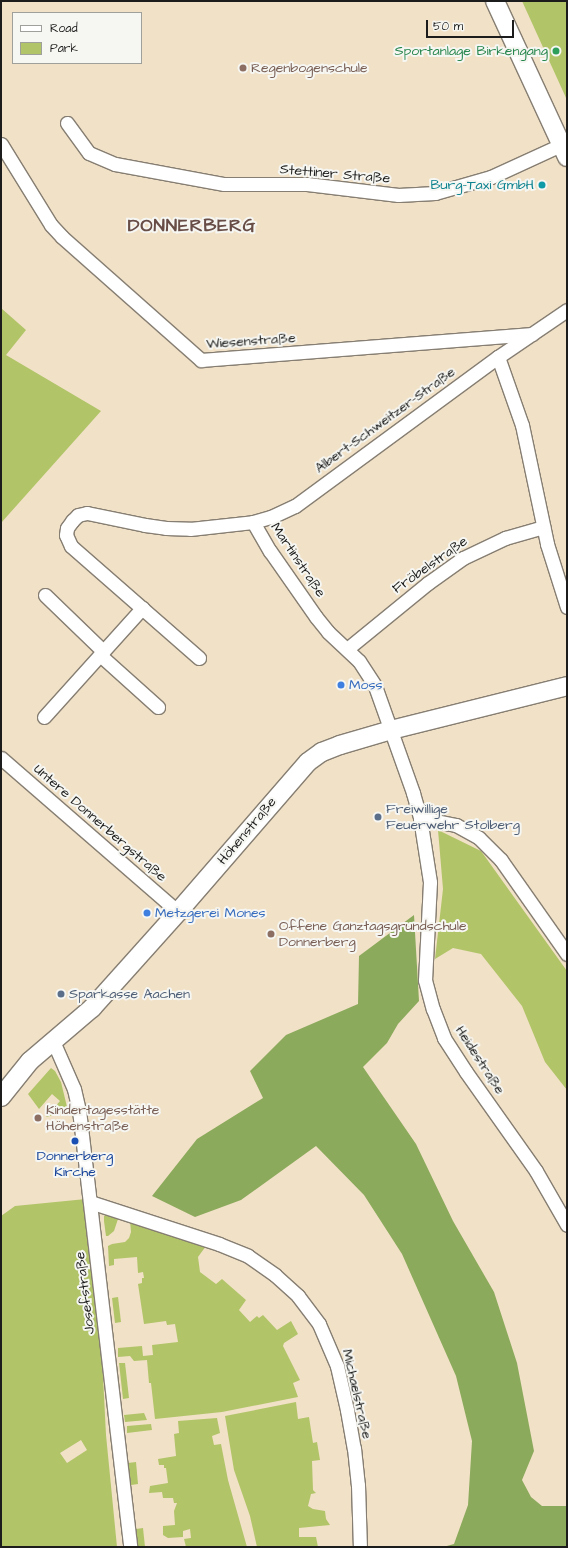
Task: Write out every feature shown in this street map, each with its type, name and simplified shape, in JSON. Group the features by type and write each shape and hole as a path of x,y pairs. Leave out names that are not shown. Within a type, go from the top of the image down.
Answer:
{"street":[{"path":"495,1 564,151"},
{"name":"Stettiner Straße","path":"67,123 89,152 115,164 224,184 307,184 398,196 435,193 491,177 564,151"},
{"name":"Wiesenstraße","path":"1,144 51,225 62,237 201,360 532,334 567,310"},
{"name":"Albert-Schweitzer-Straße","path":"253,522 271,517 295,506 498,357 532,334"},
{"path":"498,357 522,425 543,527 567,607"},
{"name":"Martinstraße","path":"199,658 71,546 66,535 67,528 78,515 87,513 166,528 190,529 253,522 316,617 359,661 375,686 391,730"},
{"name":"Fröbelstraße","path":"347,649 428,583 463,558 505,538 543,527"},
{"path":"45,595 158,707"},
{"path":"44,717 142,608"},
{"name":"Höhenstraße","path":"1,1097 30,1061 52,1041 88,1013 308,762 322,752 340,744 567,686"},
{"name":"Heidestraße","path":"391,730 420,818 430,882 425,980 433,1009 444,1038 466,1072 536,1171 567,1225"},
{"name":"Untere Donnerbergstraße","path":"1,758 178,912"},
{"path":"420,818 456,826 479,838 500,860 567,954"},
{"name":"Josefstraße","path":"52,1041 74,1089 90,1202 130,1547"},
{"name":"Michaelstraße","path":"90,1202 219,1244 248,1256 275,1275 298,1296 319,1324 326,1338 337,1366 343,1389 358,1485 360,1547"}],"green space":[{"name":"Sportanlage Birkengang","path":"522,1 567,1 567,100"},
{"path":"1,308 26,330 6,355 101,411 1,523"},
{"path":"438,830 481,851 567,971 567,1090 545,1062 522,1006 481,954 453,948 435,959 443,889"},
{"path":"414,915 419,1001 398,1024 387,1043 363,1067 416,1144 453,1221 494,1292 517,1363 534,1451 522,1480 531,1497 542,1506 567,1506 567,1547 443,1547 454,1544 468,1505 472,1441 456,1376 402,1254 364,1195 316,1146 241,1200 195,1217 152,1196 197,1139 263,1098 250,1071 286,1035 358,1004 359,956"},
{"path":"51,1068 55,1071 61,1082 68,1111 46,1117 60,1101 52,1094 39,1109 28,1094"},
{"path":"86,1199 100,1317 106,1435 117,1547 1,1547 1,1216 15,1206","holes":["81,1440 87,1450 67,1463 60,1453"]},
{"path":"108,1214 118,1219 114,1231 106,1236 104,1216"},
{"path":"130,1221 206,1246 198,1257 200,1272 216,1284 222,1279 246,1300 239,1310 250,1322 257,1316 259,1318 263,1315 277,1330 291,1321 298,1334 284,1343 283,1346 300,1380 293,1383 298,1397 222,1412 155,1419 147,1360 134,1361 130,1356 118,1357 118,1348 142,1346 143,1356 153,1355 152,1345 178,1342 175,1324 167,1325 166,1321 144,1324 138,1284 142,1283 142,1278 144,1278 143,1272 138,1273 137,1257 114,1259 114,1265 109,1266 108,1246 125,1242 129,1238 131,1232"},
{"path":"118,1297 121,1322 115,1323 112,1298"},
{"path":"119,1363 125,1363 129,1398 123,1399"},
{"path":"296,1402 298,1419 309,1417 313,1443 317,1442 320,1460 312,1461 313,1490 316,1493 311,1494 308,1506 313,1509 325,1511 326,1519 330,1525 299,1528 299,1537 316,1537 318,1547 257,1547 250,1516 234,1470 225,1416"},
{"path":"144,1413 147,1420 125,1422 124,1415"},
{"path":"217,1418 220,1433 212,1436 214,1445 221,1444 228,1480 247,1547 186,1547 184,1539 191,1538 190,1529 183,1531 183,1537 168,1538 163,1535 163,1526 175,1525 174,1511 177,1503 174,1503 173,1498 163,1498 162,1492 149,1493 150,1486 168,1483 166,1468 164,1468 164,1465 159,1465 158,1459 176,1456 174,1434 179,1433 178,1421"},
{"path":"151,1424 152,1430 127,1433 127,1426"},
{"path":"136,1462 138,1484 131,1485 128,1463"},
{"path":"143,1528 145,1547 138,1547 136,1529"}],"place":[{"name":"Sportanlage Birkengang","path":"556,51"},
{"name":"Regenbogenschule","path":"243,68"},
{"name":"Burg-Taxi GmbH","path":"542,185"},
{"name":"Moss","path":"341,685"},
{"name":"Freiwillige Feuerwehr Stolberg","path":"378,817"},
{"name":"Metzgerei Mones","path":"147,913"},
{"name":"Offene Ganztagsgrundschule Donnerberg","path":"271,934"},
{"name":"Sparkasse Aachen","path":"61,994"},
{"name":"Kindertagesstätte Höhenstraße","path":"38,1118"},
{"name":"Donnerberg Kirche","path":"75,1141"}],"district":[{"name":"DONNERBERG","path":"192,226"}]}
